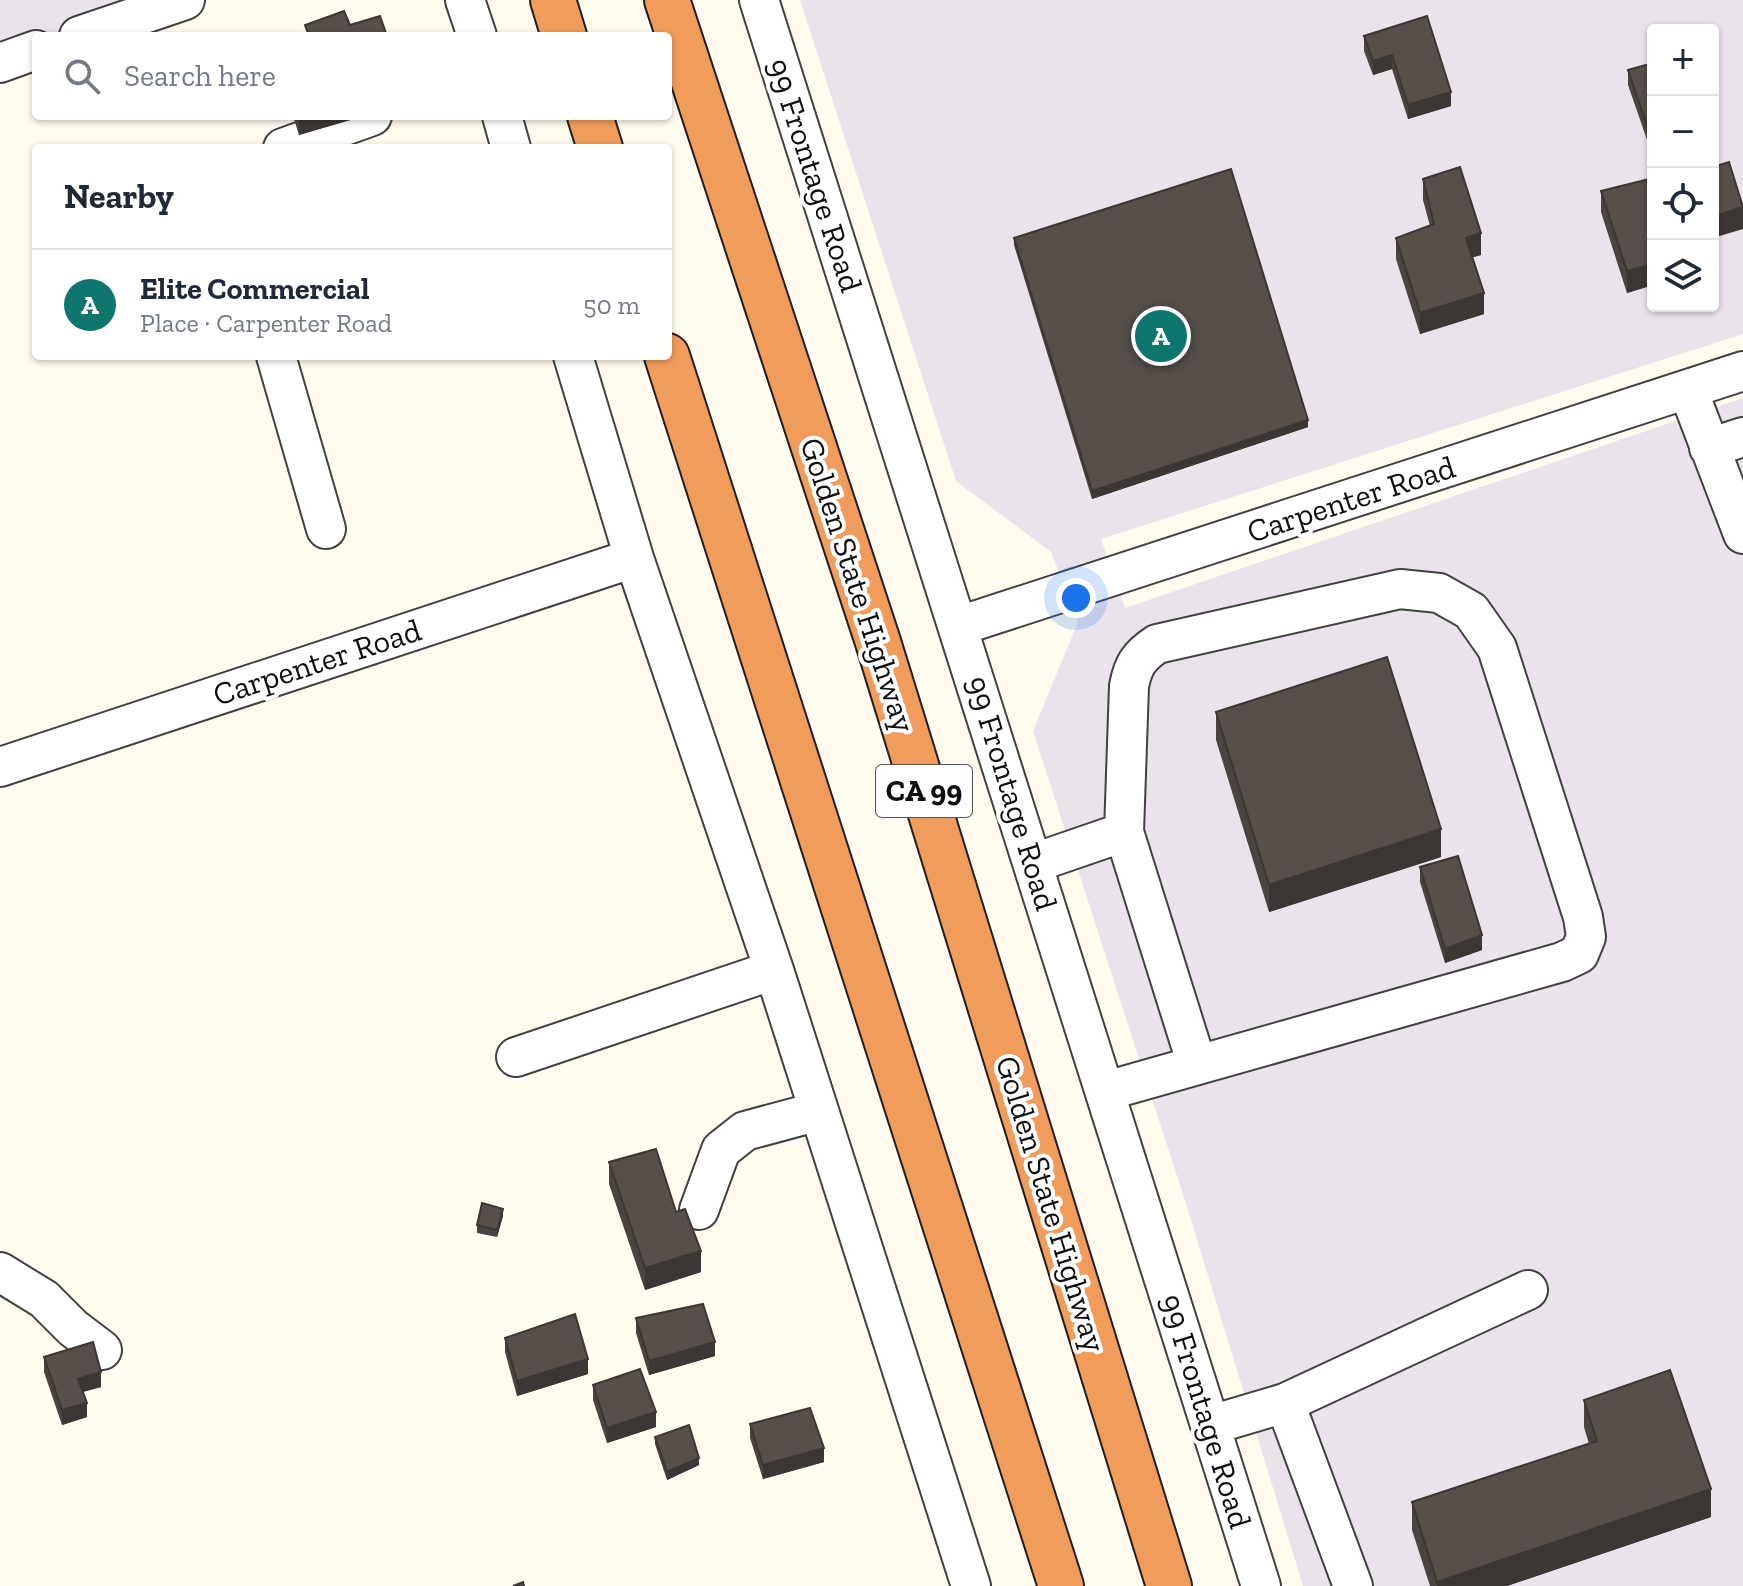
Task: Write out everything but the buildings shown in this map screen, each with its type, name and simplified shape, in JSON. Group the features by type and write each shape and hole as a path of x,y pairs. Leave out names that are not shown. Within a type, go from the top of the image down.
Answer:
{"highway":[{"path":"553,0 563,32"},
{"name":"Golden State Highway","path":"667,0 878,642 1169,1586"},
{"path":"591,120 599,144"},
{"path":"668,360 1061,1586"}],"street":[{"path":"91,32 185,0"},
{"path":"465,0 476,32"},
{"name":"99 Frontage Road","path":"759,0 1261,1586"},
{"path":"0,63 32,51"},
{"path":"294,144 361,120"},
{"path":"503,120 510,144"},
{"path":"277,360 326,529"},
{"path":"574,360 634,558 774,970 971,1586"},
{"name":"Carpenter Road","path":"959,626 1743,371"},
{"path":"1688,390 1726,443 1743,534"},
{"name":"Carpenter Road","path":"0,767 634,558"},
{"path":"1106,1091 1562,962 1579,954 1586,937 1583,917 1497,648 1471,611 1439,593 1400,589 1157,644 1141,654 1132,669 1124,832 1197,1065"},
{"path":"1034,863 1124,832"},
{"path":"516,1057 774,970"},
{"path":"699,1210 721,1150 745,1131 819,1111"},
{"path":"0,1272 44,1299 73,1328 102,1350"},
{"path":"1211,1425 1285,1403 1528,1290"},
{"path":"1285,1403 1353,1586"}],"shaded area":[{"path":"0,0 166,0 60,32 32,32 32,40 0,50"},
{"path":"800,0 1743,0 1743,334 1101,539 1125,608 1743,398 1743,1586 1303,1586 1188,1210 1033,731 1078,622 1051,552 956,481"}],"place":[{"name":"Elite Commercial","path":"1161,336"}]}
